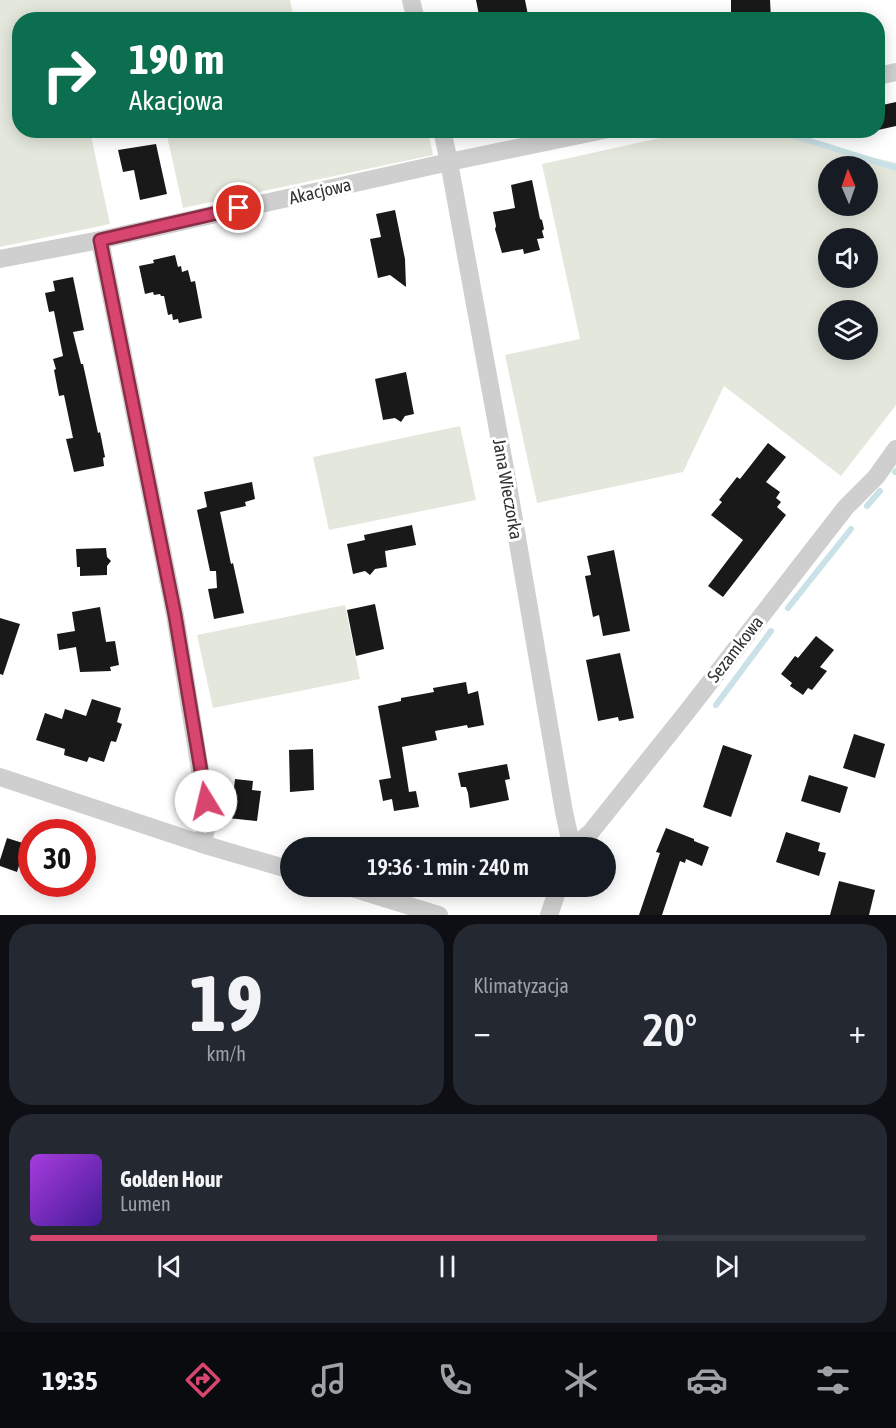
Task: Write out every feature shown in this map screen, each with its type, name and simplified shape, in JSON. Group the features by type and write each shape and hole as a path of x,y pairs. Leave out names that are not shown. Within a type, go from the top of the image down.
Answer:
{"street":[{"name":"Jana Wieczorka","path":"444,138 570,837"},
{"name":"Akacjowa","path":"0,259 100,240 565,138"},
{"path":"100,240 175,615 206,801 207,826 202,844"},
{"name":"Sezamkowa","path":"585,837 686,713 846,507 876,477 896,449"},
{"path":"0,777 202,844 280,867"},
{"path":"381,897 440,915"},
{"path":"549,915 555,897"}],"shaded area":[{"path":"0,0 290,0 293,12 12,12 12,138 92,138 110,224 0,247"},
{"path":"168,138 429,138 433,155 183,208"},
{"path":"660,138 791,138 867,156 818,156 818,216 878,216 878,159 896,163 896,405 841,476 724,386 683,472 537,503 505,355 580,339 542,164"},
{"path":"460,426 476,500 329,530 313,457"},
{"path":"345,605 360,679 213,708 197,635"}],"building":[{"path":"476,0 525,0 527,12 478,12"},
{"path":"731,0 770,0 771,12 731,12"},
{"path":"896,102 896,126 885,128 885,104"},
{"path":"156,144 167,194 140,200 134,170 123,172 118,150"},
{"path":"532,180 544,229 542,231 544,238 537,239 540,250 524,254 523,249 502,253 493,212 515,208 511,185"},
{"path":"395,210 405,259 406,287 390,275 378,278 370,239 381,237 376,214"},
{"path":"175,255 178,267 181,266 182,272 188,270 191,282 195,281 202,318 179,323 178,319 173,320 172,314 168,315 164,296 154,295 153,292 145,294 139,266"},
{"path":"73,277 84,330 73,332 105,457 103,458 104,466 74,472 66,439 73,438 64,395 59,396 54,370 56,369 53,359 63,356 54,311 49,312 45,293 55,291 53,281"},
{"path":"406,372 414,414 405,416 401,422 395,418 383,420 375,379"},
{"path":"768,443 786,457 766,482 780,492 776,498 781,502 777,507 786,515 723,597 708,586 743,540 711,515 722,502 719,500 737,477 740,479"},
{"path":"252,482 255,499 245,502 246,506 220,512 244,613 214,619 208,589 217,588 216,571 210,571 197,510 207,507 204,492"},
{"path":"412,525 416,545 385,551 387,567 375,569 370,575 365,571 353,574 347,544 365,540 364,535"},
{"path":"106,548 107,557 111,561 107,566 107,575 80,576 76,549"},
{"path":"614,550 630,631 603,636 599,615 593,617 585,576 591,575 587,556"},
{"path":"375,604 384,649 356,656 347,610"},
{"path":"100,607 106,642 115,641 119,665 110,667 111,671 80,672 76,647 59,650 57,634 75,631 72,612"},
{"path":"0,618 20,624 3,675 0,674"},
{"path":"816,636 834,650 820,667 827,671 812,690 808,688 803,695 790,686 792,683 781,674 795,656 798,658"},
{"path":"620,653 634,718 619,721 618,717 598,721 586,660"},
{"path":"466,682 468,694 478,691 484,725 468,728 467,725 435,731 437,740 402,747 409,792 416,791 419,807 394,811 392,799 383,801 379,780 391,778 378,706 401,701 401,698 434,692 433,688"},
{"path":"92,699 121,708 117,722 122,724 116,742 111,741 104,762 89,757 87,762 64,755 65,749 36,740 45,713 62,719 65,709 86,716"},
{"path":"854,734 885,744 875,778 843,768"},
{"path":"723,745 752,755 731,817 703,807"},
{"path":"313,749 314,790 290,792 289,750"},
{"path":"507,764 510,779 505,780 509,800 470,808 466,787 461,787 458,773"},
{"path":"809,775 848,787 840,813 801,801"},
{"path":"235,779 253,781 252,790 261,791 257,821 228,818"},
{"path":"666,828 709,847 702,866 686,859 685,863 680,861 662,915 639,915 660,853 656,852"},
{"path":"786,832 820,843 818,851 826,853 819,876 776,862"},
{"path":"7,838 18,842 17,872 0,866"},
{"path":"839,881 875,890 869,915 830,915"}],"waterway":[{"path":"800,138 896,168"},
{"path":"867,506 880,491"},
{"path":"788,608 851,529"},
{"path":"716,705 771,631"}],"route":[{"path":"206,801 175,615 100,240 239,208"}]}
